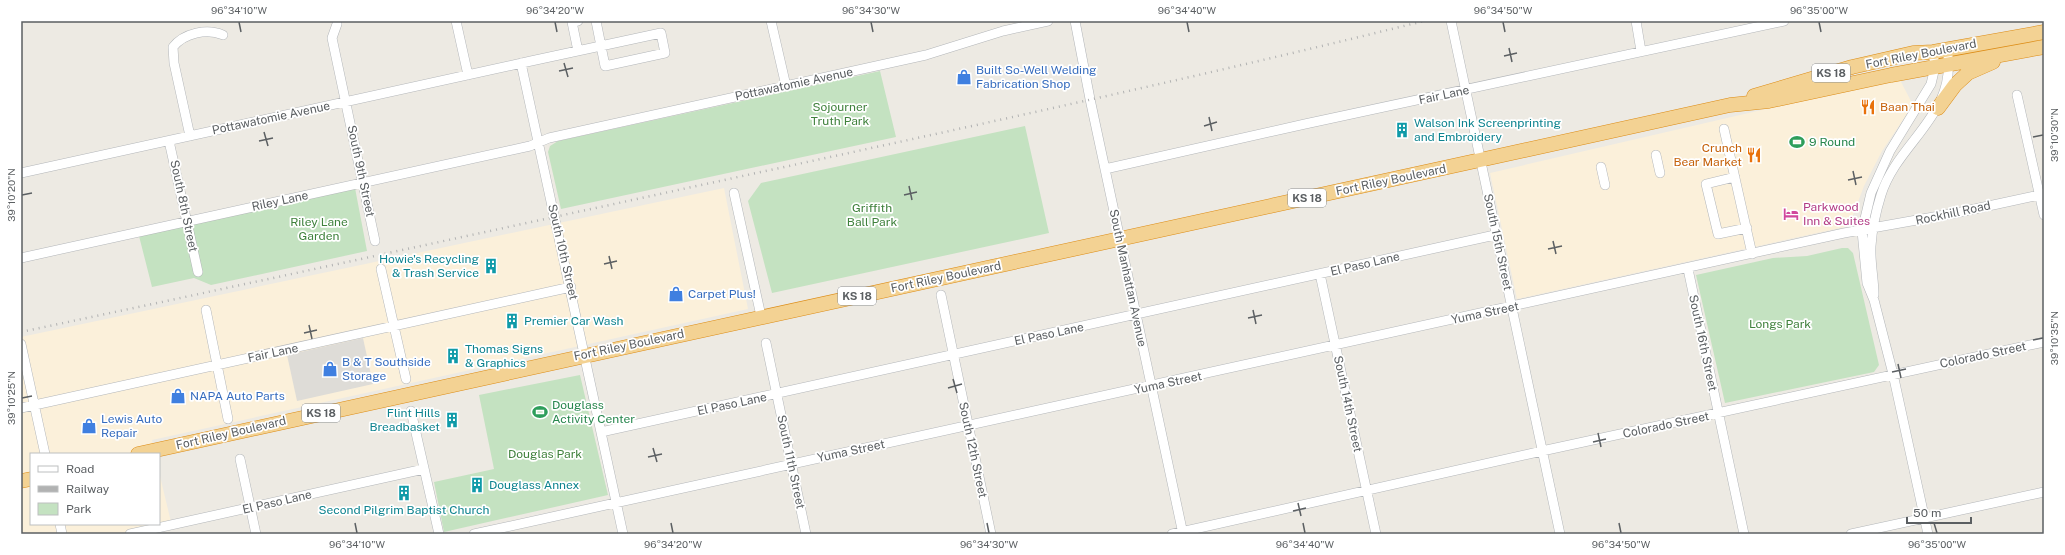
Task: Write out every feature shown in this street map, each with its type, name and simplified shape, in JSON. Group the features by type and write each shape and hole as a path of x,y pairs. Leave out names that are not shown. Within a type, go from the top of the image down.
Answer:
{"highway":[{"name":"Fort Riley Boulevard","path":"1730,105 1766,92 1852,67 1912,53 1933,52 2044,32"},
{"name":"Fort Riley Boulevard","path":"143,453 761,316 1730,105 1769,101 1891,75 2044,48"},
{"path":"1938,108 1955,85 1968,73 2013,54"}],"street":[{"path":"456,21 468,75"},
{"path":"578,21 572,22 578,51"},
{"path":"596,21 601,46 605,66 665,53 661,33 601,46"},
{"path":"771,21 786,86"},
{"name":"Pottawatomie Avenue","path":"538,142 926,55 1003,30 1048,21"},
{"name":"South Manhattan Avenue","path":"1075,21 1119,239 1182,533"},
{"name":"South 15th Street","path":"1451,21 1560,534"},
{"path":"1636,21 1641,51"},
{"name":"Fair Lane","path":"1105,169 1305,124 1784,21"},
{"name":"South 9th Street","path":"336,24 332,38 375,240"},
{"path":"190,136 174,63 173,47 184,37 194,34 215,32 223,35"},
{"name":"Pottawatomie Avenue","path":"21,174 601,46"},
{"path":"1874,300 1871,246 1881,194 1910,146 1938,108 1946,88 1950,65 1947,49"},
{"path":"1928,534 1893,374 1874,300 1867,283 1862,231 1871,193 1890,151 1931,84 1935,67 1933,52"},
{"name":"South 10th Street","path":"521,63 586,355 623,534"},
{"path":"2017,95 2042,194 2044,215"},
{"path":"1724,129 1752,254"},
{"name":"South 8th Street","path":"169,141 198,272"},
{"name":"Riley Lane","path":"21,258 530,146 538,142"},
{"path":"1656,155 1660,173"},
{"path":"1601,167 1605,185"},
{"path":"1735,177 1706,184 1718,234 1746,228"},
{"path":"734,193 761,316"},
{"name":"Rockhill Road","path":"1862,231 2042,194"},
{"name":"Yuma Street","path":"474,534 1862,231"},
{"name":"El Paso Lane","path":"601,432 777,395 1496,235"},
{"path":"381,269 406,379"},
{"name":"South 16th Street","path":"1688,269 1744,534"},
{"name":"South 14th Street","path":"1320,274 1376,534"},
{"name":"Fair Lane","path":"21,408 571,287"},
{"name":"South 12th Street","path":"941,295 991,534"},
{"path":"206,310 228,419"},
{"name":"Colorado Street","path":"1172,534 1182,533 1542,451 1719,414 1893,374 2044,342"},
{"name":"South 11th Street","path":"766,343 806,534"},
{"path":"21,344 45,453"},
{"path":"412,411 439,534"},
{"path":"240,459 256,534"},
{"name":"El Paso Lane","path":"130,534 250,509 424,469"},
{"path":"1851,534 2044,492"}],"shaded area":[{"path":"1899,78 1913,105 1882,151 1864,186 1849,226 1517,299 1490,173"},
{"path":"724,188 748,309 152,440 155,453 30,453 30,525 158,525 121,534 21,534 21,337"},
{"name":"B & T Southside Storage","path":"363,338 373,384 297,401 287,355"},
{"path":"160,476 171,522 160,525"}],"green space":[{"name":"Sojourner Truth Park","path":"880,71 896,137 561,209 548,152 550,146 558,141"},
{"name":"Griffith Ball Park","path":"1025,126 1049,233 772,293 748,201 761,183"},
{"name":"Riley Lane Garden","path":"355,188 367,251 211,285 194,278 152,287 139,236"},
{"name":"Longs Park","path":"1848,248 1853,253 1879,365 1874,372 1725,403 1696,275 1773,258 1807,256"},
{"name":"Douglas Park","path":"580,375 608,495 444,532 434,482 494,469 479,395"}],"railway":[{"path":"21,332 1019,116 1222,70 1424,21"}],"place":[{"name":"Built So-Well Welding Fabrication Shop","path":"964,77"},
{"name":"Baan Thai","path":"1868,107"},
{"name":"Walson Ink Screenprinting and Embroidery","path":"1402,130"},
{"name":"9 Round","path":"1797,142"},
{"name":"Crunch Bear Market","path":"1754,155"},
{"name":"Parkwood Inn & Suites","path":"1791,214"},
{"name":"Howie's Recycling & Trash Service","path":"491,266"},
{"name":"Carpet Plus!","path":"676,294"},
{"name":"Premier Car Wash","path":"512,321"},
{"name":"Thomas Signs & Graphics","path":"453,356"},
{"name":"B & T Southside Storage","path":"330,369"},
{"name":"NAPA Auto Parts","path":"178,396"},
{"name":"Douglass Activity Center","path":"540,412"},
{"name":"Flint Hills Breadbasket","path":"452,420"},
{"name":"Lewis Auto Repair","path":"89,426"},
{"name":"Douglass Annex","path":"477,485"},
{"name":"Second Pilgrim Baptist Church","path":"404,493"}]}
